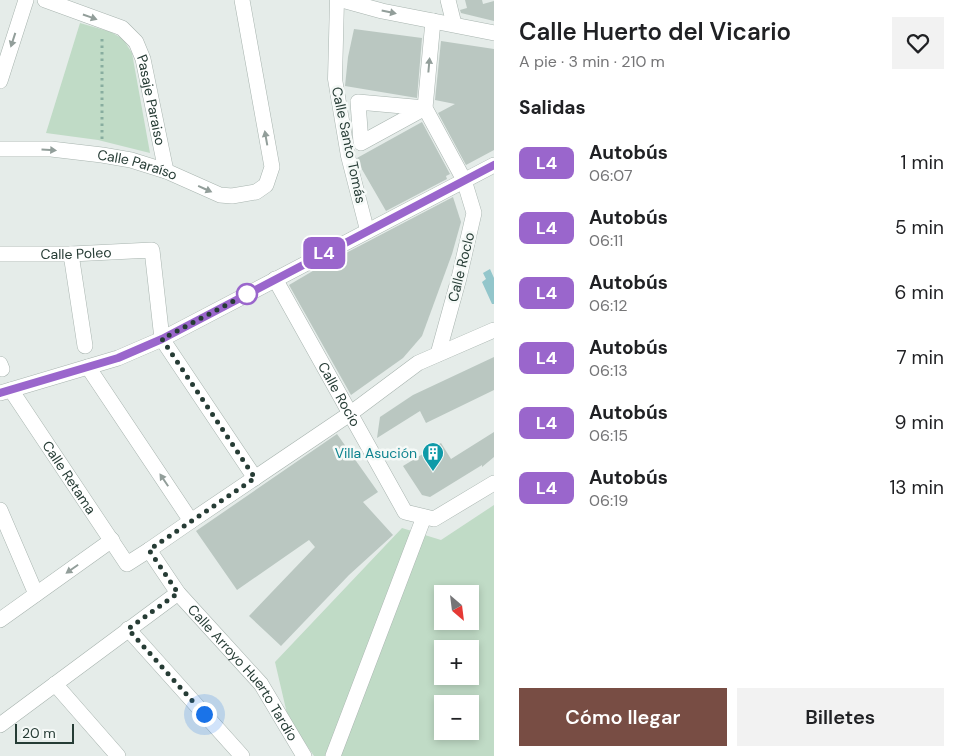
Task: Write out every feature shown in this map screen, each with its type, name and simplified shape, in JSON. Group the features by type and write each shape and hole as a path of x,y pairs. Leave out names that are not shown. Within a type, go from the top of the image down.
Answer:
{"street":[{"path":"0,81 26,0"},
{"name":"Pasaje Paraiso","path":"45,0 122,28 136,42 143,59 166,171"},
{"name":"Calle Paraíso","path":"0,149 51,150 102,155 131,160 166,171 220,195 244,195 256,192 266,185 272,167 242,0"},
{"name":"Calle Santo Tomás","path":"336,0 335,79 348,156 367,230"},
{"path":"342,0 382,11 494,33"},
{"path":"448,0 454,24"},
{"name":"Calle Roclo","path":"433,21 425,108 464,180 474,213 459,278 438,354"},
{"path":"5,391 118,358 162,339 494,165"},
{"name":"Calle Poleo","path":"0,254 71,254 152,250 162,339"},
{"path":"71,254 85,346"},
{"name":"Calle Rocío","path":"275,279 405,512 429,518"},
{"path":"149,550 351,414 418,363 494,330"},
{"path":"162,339 255,478"},
{"path":"88,367 191,521"},
{"name":"Calle Retama","path":"5,391 112,540 127,564 149,550"},
{"path":"333,756 429,518 494,483"},
{"path":"0,510 36,594"},
{"path":"0,620 112,540"},
{"name":"Calle Arroyo Huerto Tardío","path":"149,550 178,593 261,684 304,756"},
{"path":"0,725 178,593"},
{"path":"128,629 242,756"},
{"path":"55,684 118,756"}],"path":[{"path":"102,22 102,155"}],"green space":[{"path":"80,23 111,32 123,39 132,53 150,153 98,140 46,133"},
{"path":"494,505 494,756 314,756 288,718 275,662 402,528 441,540"}],"water":[{"path":"490,269 494,278 494,304 492,304 482,282 486,279 483,273"}],"building":[{"path":"465,0 482,0 483,4 494,1 494,21 461,13 460,10 467,8"},
{"path":"354,29 422,38 417,98 345,86 348,57"},
{"path":"441,41 494,49 494,150 466,165 438,113 455,104 435,100"},
{"path":"422,122 450,174 446,176 447,179 386,211 357,158"},
{"path":"453,197 461,222 452,254 422,336 403,358 351,395 289,285 323,265"},
{"path":"494,357 494,390 426,423 420,411 377,438 380,417 413,395"},
{"name":"Villa Asución","path":"494,432 494,457 482,467 482,465 430,497 422,495 403,466 441,443 451,459"},
{"path":"337,434 378,492 363,502 393,535 349,575 281,646 249,616 315,547 309,540 237,590 196,531"}],"bus line":[{"name":"L4","path":"0,393 118,358 162,339 494,165"}],"place":[{"name":"Villa Asución","path":"433,472"}],"route":[{"path":"204,714 128,629 178,593 149,550 255,478 162,339 247,294"}]}
